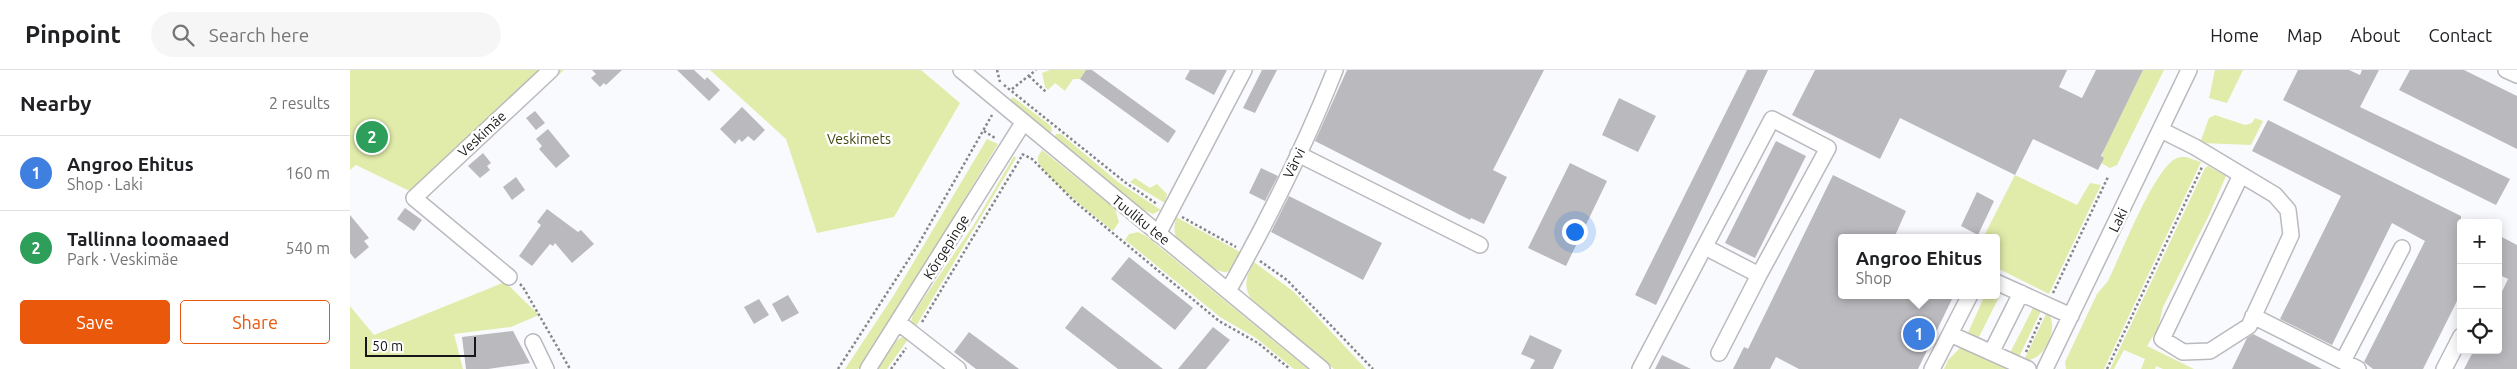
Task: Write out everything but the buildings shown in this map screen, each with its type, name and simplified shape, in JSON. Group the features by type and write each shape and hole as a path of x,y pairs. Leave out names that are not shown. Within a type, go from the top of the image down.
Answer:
{"street":[{"name":"Veskimäe","path":"509,277 414,198 551,70"},
{"name":"Tuuliku tee","path":"960,70 1322,369"},
{"path":"1158,234 1244,70"},
{"name":"Värvi","path":"1228,291 1298,154 1335,70"},
{"name":"Laki","path":"2045,369 2189,70"},
{"path":"2506,70 2517,75"},
{"path":"1640,369 1772,120 1828,148 1719,353"},
{"name":"Kõrgepinge","path":"868,369 899,323 1023,123"},
{"path":"2161,130 2208,155 2275,195 2288,210 2291,235 2249,326 2210,351 2184,352 2162,339 2241,175"},
{"path":"1298,154 1480,245"},
{"path":"1704,247 1759,275"},
{"path":"2343,361 2402,248"},
{"path":"2000,284 2071,316"},
{"path":"1992,352 2021,293"},
{"path":"1932,369 1968,299"},
{"path":"2253,316 2358,369"},
{"path":"899,323 958,369"},
{"path":"1950,334 2024,367"},
{"path":"533,342 546,369"},
{"path":"2444,369 2457,344"}],"path":[{"path":"997,70 1000,82"},
{"path":"1008,93 1036,70"},
{"path":"1029,76 1046,92"},
{"path":"995,79 1012,89 1126,183 1163,207"},
{"path":"838,369 918,245 984,131 994,110"},
{"path":"984,131 999,141"},
{"path":"1018,152 1032,159 1074,201 1219,321 1258,343 1290,369"},
{"path":"891,369 914,335 1023,154"},
{"path":"2107,369 2208,155"},
{"path":"2024,367 2047,305 2108,177"},
{"path":"1178,215 1248,254 1287,280 1372,369"},
{"path":"509,277 523,286 570,369"}],"green space":[{"path":"350,70 564,70 482,143 426,199 356,165 350,170"},
{"name":"Veskimets","path":"710,70 921,70 960,103 894,217 817,233 786,139"},
{"path":"1050,70 1086,70 1080,79 1073,79 1065,91 1055,83 1048,90 1045,87 1042,73"},
{"path":"2143,70 2164,70 2117,165 2110,168 2101,163 2103,151"},
{"path":"2215,70 2243,70 2227,103 2209,98"},
{"path":"1013,97 1051,126 1052,131 1049,134 1009,101"},
{"path":"2215,115 2245,125 2252,123 2255,118 2263,121 2251,145 2200,143 2209,118"},
{"path":"1056,134 1061,134 1118,182 1161,210 1153,214 1139,208 1054,138"},
{"path":"987,139 998,144 891,320 858,369 845,369 894,295"},
{"path":"1042,150 1115,209 1119,222 1113,231 1049,177 1038,161 1038,156"},
{"path":"1014,156 1016,158 915,328 911,321 913,314 973,226"},
{"path":"2186,157 2201,162 2104,369 2066,369 2065,362 2097,294 2108,281 2157,179 2176,158"},
{"path":"2208,166 2226,176 2209,215 2163,307 2158,328 2147,346 2194,369 2163,369 2156,366 2155,369 2141,369 2145,359 2124,350 2114,369 2110,369 2205,168"},
{"path":"2015,175 2077,205 2090,183 2101,185 2049,294 2000,270 2000,234 1985,234"},
{"path":"1135,178 1150,188 1157,184 1167,194 1165,203 1130,182"},
{"path":"1176,217 1240,252 1232,269 1222,272 1208,265 1185,247 1175,234"},
{"path":"1138,232 1146,236 1308,369 1294,369 1256,338 1220,317 1125,240 1129,234"},
{"path":"1254,262 1294,292 1366,369 1334,369 1253,302 1247,291 1246,282"},
{"path":"505,282 539,315 511,327 454,334 463,369 350,369 350,306 374,335"},
{"path":"1983,299 1998,299 1978,339 1967,335"},
{"path":"2034,306 2042,309 2018,359 2010,353"},
{"path":"2047,312 2051,318 2052,326 2048,342 2038,356 2024,360"},
{"path":"902,337 909,338 887,369 877,369 897,340"},
{"path":"1962,346 2014,369 1944,369 1948,360"}],"place":[{"name":"Tallinna loomaaed","path":"372,137"},
{"name":"Angroo Ehitus","path":"1919,334"}]}
